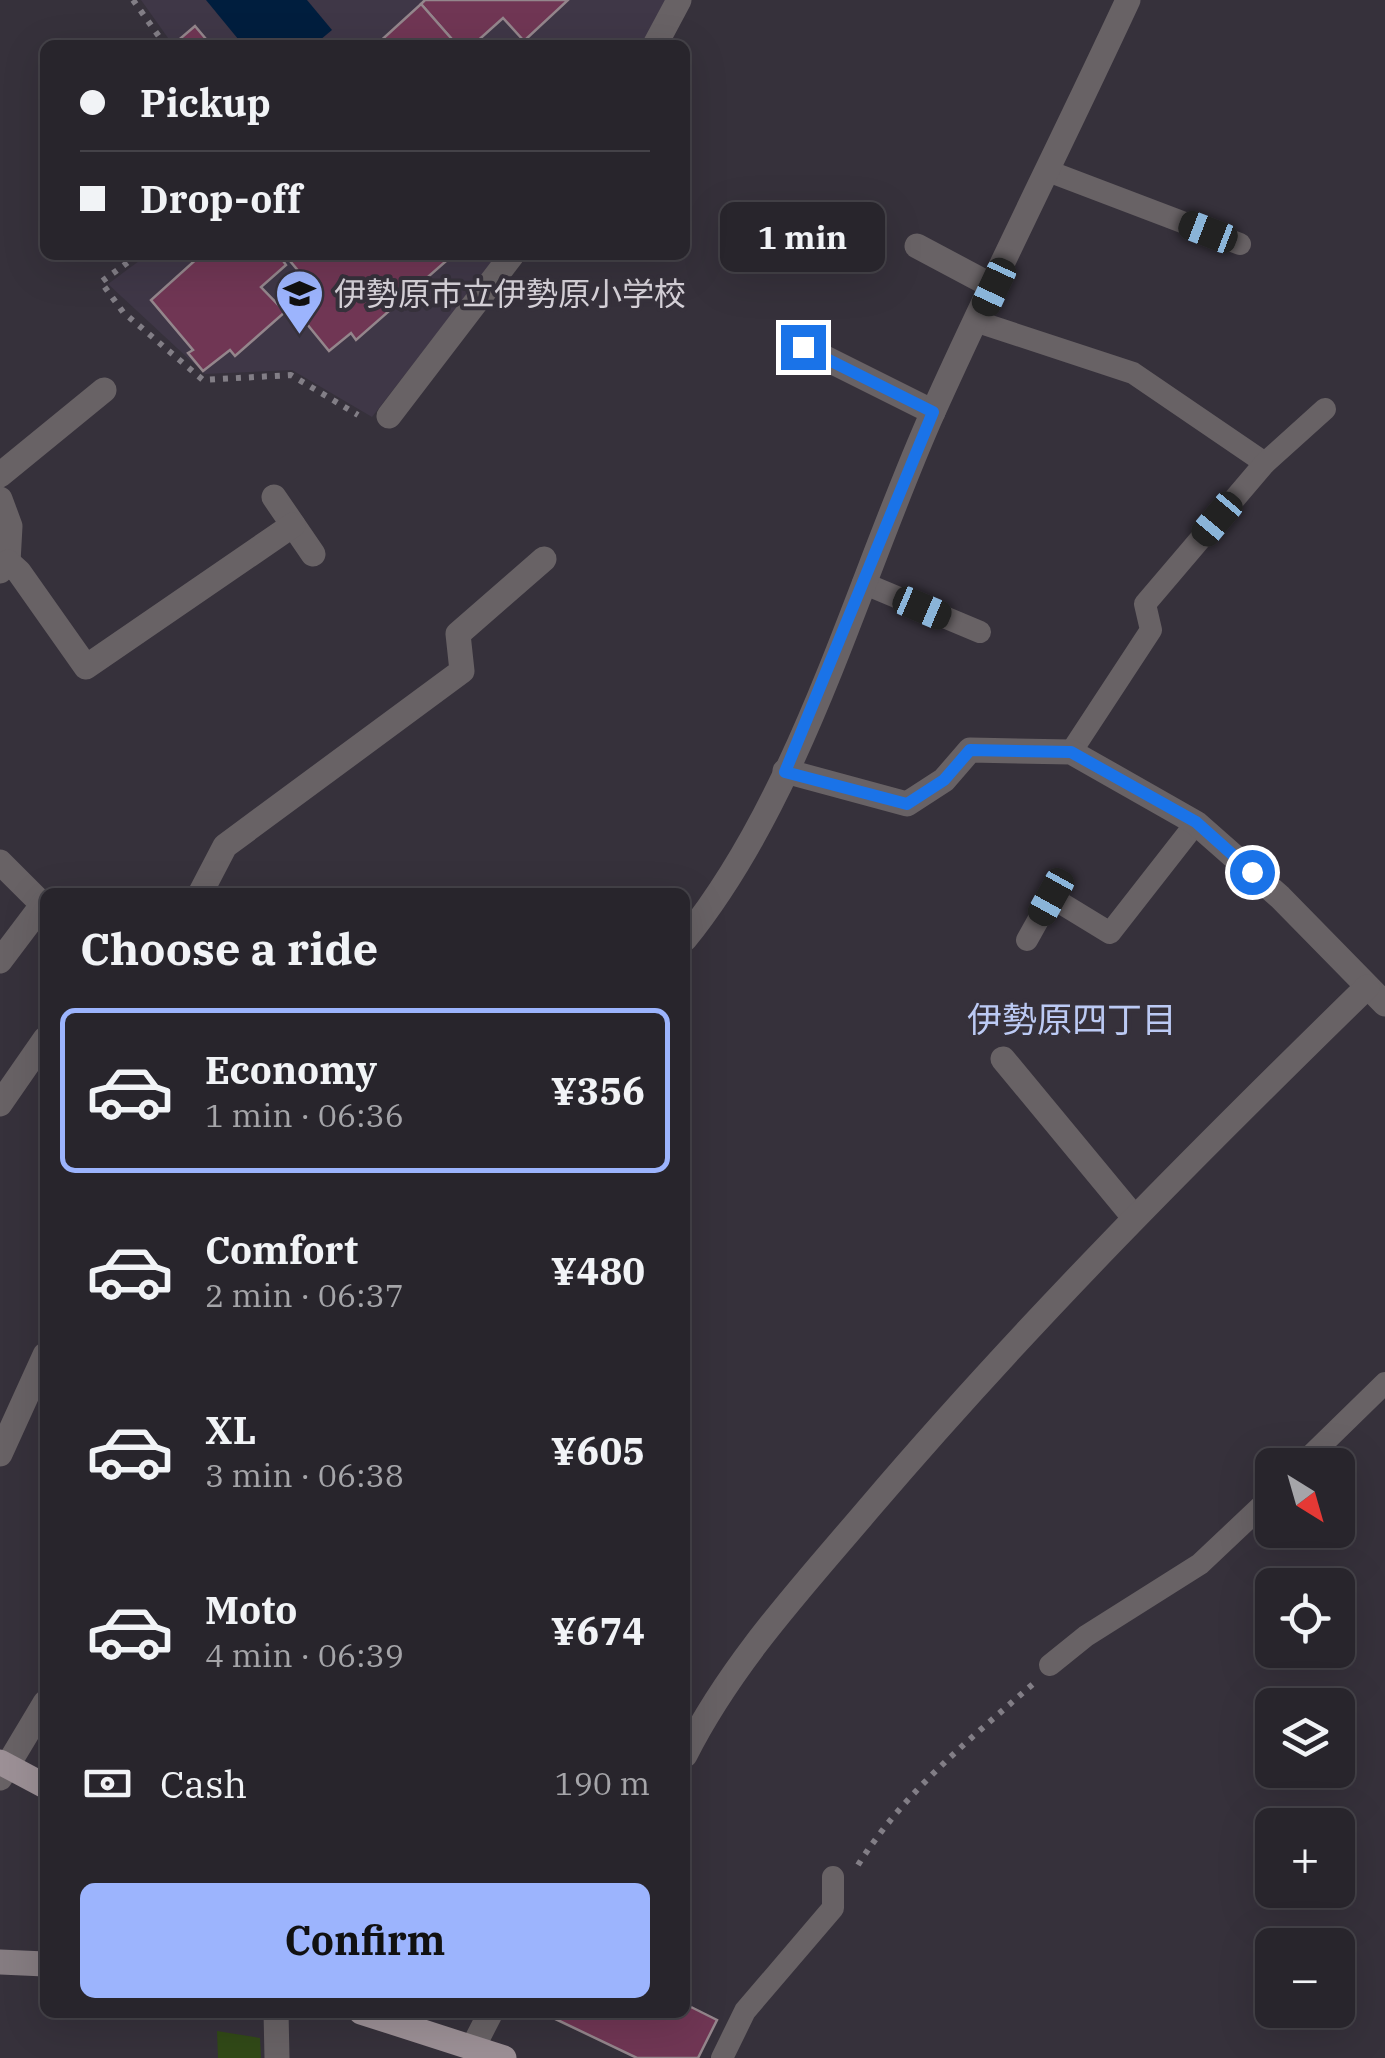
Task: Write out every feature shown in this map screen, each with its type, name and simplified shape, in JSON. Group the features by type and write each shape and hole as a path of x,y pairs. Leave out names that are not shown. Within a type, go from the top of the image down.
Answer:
{"main road":[{"path":"2,1769 40,1784"},
{"path":"379,2018 504,2058"}],"street":[{"path":"657,40 680,0"},
{"path":"690,933 723,892 785,772 933,412 1128,0"},
{"path":"917,246 994,287"},
{"path":"389,416 508,260"},
{"path":"803,347 933,412"},
{"path":"5,461 104,390"},
{"path":"274,497 313,554"},
{"path":"0,499 10,526 4,566 86,668 294,526"},
{"path":"203,888 225,846 462,670 458,634 544,559"},
{"path":"690,1745 714,1698 776,1618 938,1428 1133,1216 1376,995 1280,896 1196,822 1071,752 970,750 944,780 907,804 785,772"},
{"path":"0,862 40,902"},
{"path":"0,961 40,911"},
{"path":"0,1104 40,1047"},
{"path":"1002,1058 1133,1216"},
{"path":"2,1438 40,1365"},
{"path":"2,1769 40,1712"},
{"path":"0,1962 40,1964"},
{"path":"276,2018 277,2058"},
{"path":"473,2047 488,2018"}],"lane":[{"path":"1048,171 1240,244"},
{"path":"978,322 1133,373 1265,463"},
{"path":"1071,752 1151,630 1145,604 1265,463 1324,409"},
{"path":"863,583 980,632"},
{"path":"1027,940 1051,897 1110,933 1196,822"},
{"path":"1318,1448 1363,1400 1385,1384"},
{"path":"1050,1665 1086,1636 1200,1564 1255,1512"},
{"path":"722,2058 745,2012 833,1908 834,1884"}],"path":[{"path":"134,0 162,40"},
{"path":"131,260 101,282 123,312 203,380 291,375 370,422 389,416"},
{"path":"834,1884 895,1812 1050,1665"}],"shaded area":[{"path":"141,0 667,0 645,40 169,40"},
{"name":"伊勢原市立伊勢原小学校","path":"140,260 494,260 372,417 292,370 205,374 108,284"}],"green space":[{"path":"217,2031 260,2038 261,2058 218,2058"}],"water":[{"path":"206,0 307,0 332,30 320,40 239,40"}],"building":[{"path":"425,0 568,0 525,40 503,18 479,40 453,40 421,4"},
{"path":"421,4 453,40 381,40"},
{"path":"195,26 207,40 179,40"},
{"path":"195,260 282,260 286,265 261,287 285,312 235,356 230,350 203,371 188,353 193,350 151,300"},
{"path":"289,260 447,260 356,340 351,333 329,351 280,291 300,273"},
{"path":"690,2006 717,2020 698,2058 637,2058 553,2018 690,2018"}],"place":[{"name":"伊勢原市立伊勢原小学校","path":"299,336"}],"district":[{"name":"伊勢原四丁目","path":"1072,1020"}],"route":[{"path":"803,347 933,412 785,772 907,804 944,780 970,750 1071,752 1196,822 1252,872"}]}
